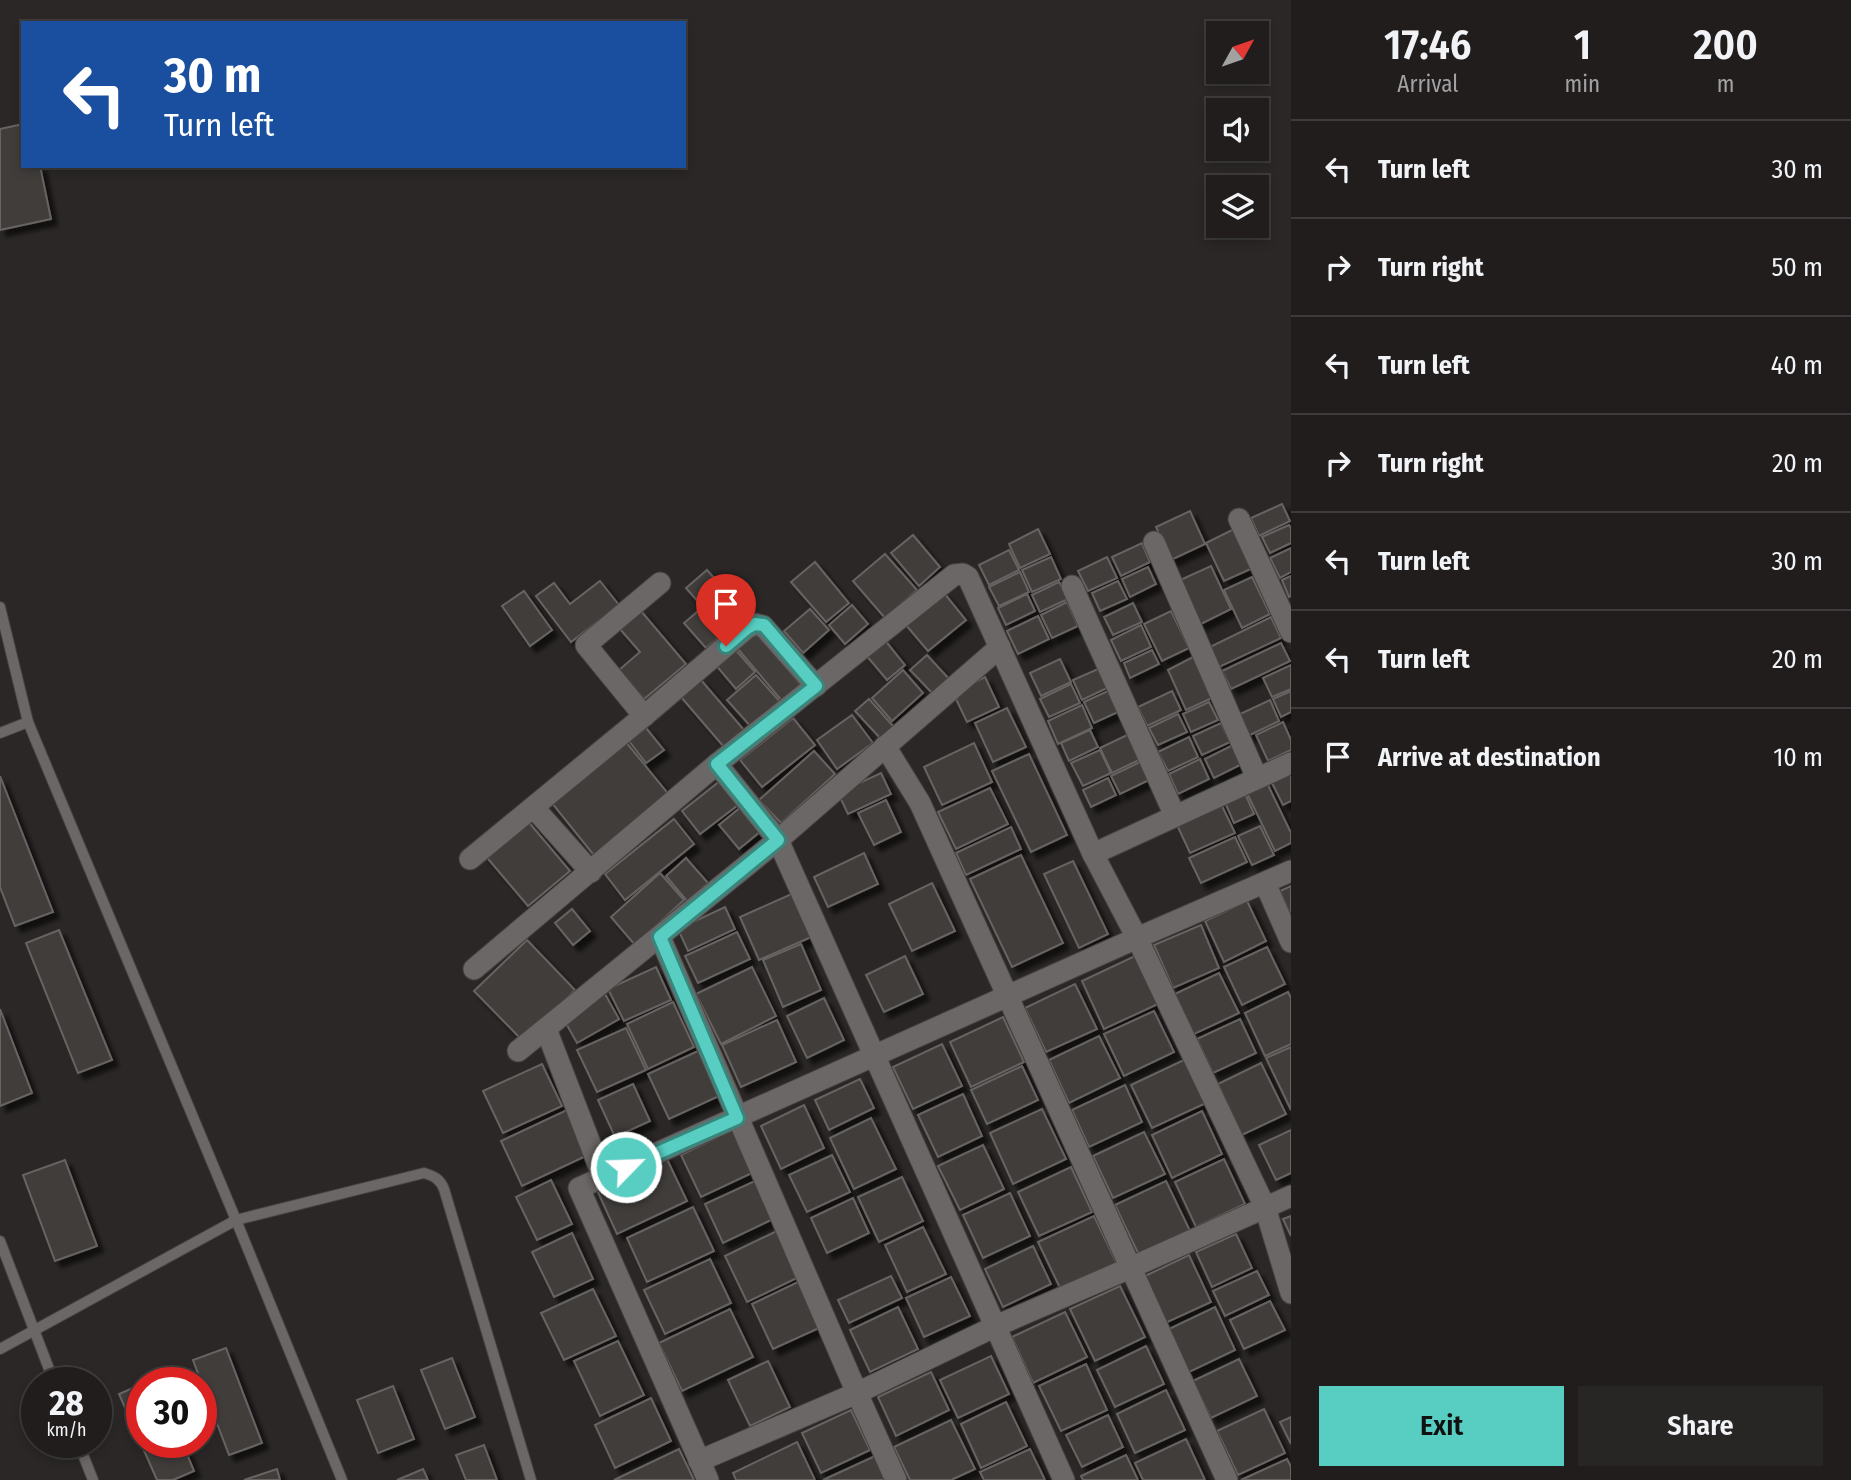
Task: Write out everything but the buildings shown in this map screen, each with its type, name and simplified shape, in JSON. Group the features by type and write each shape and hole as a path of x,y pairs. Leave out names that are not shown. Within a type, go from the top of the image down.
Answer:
{"street":[{"path":"1239,519 1291,632"},
{"path":"1154,542 1256,778"},
{"path":"474,970 717,764 959,573 968,577 1093,854 1137,938 1265,1208 1291,1293"},
{"path":"644,716 586,645 660,583"},
{"path":"1072,586 1175,816"},
{"path":"470,859 755,624 764,625 816,686"},
{"path":"519,1051 778,840 1000,647"},
{"path":"885,746 920,803 1227,1480"},
{"path":"1093,854 1291,763"},
{"path":"717,764 778,840 1064,1480"},
{"path":"534,808 591,872"},
{"path":"1291,872 1137,938 579,1188 704,1471 996,1326 1291,1196"},
{"path":"1265,883 1291,942"},
{"path":"660,937 896,1480"},
{"path":"546,1029 603,1177"}],"lane":[{"path":"0,607 28,722 342,1480"},
{"path":"0,733 28,722"},
{"path":"0,1349 236,1220 424,1173 441,1181 531,1480"},
{"path":"0,1241 48,1367"},
{"path":"84,1458 93,1480"}],"route":[{"path":"626,1167 737,1118 660,937 778,840 717,764 816,686 764,625 755,624 747,628 726,646"}]}
